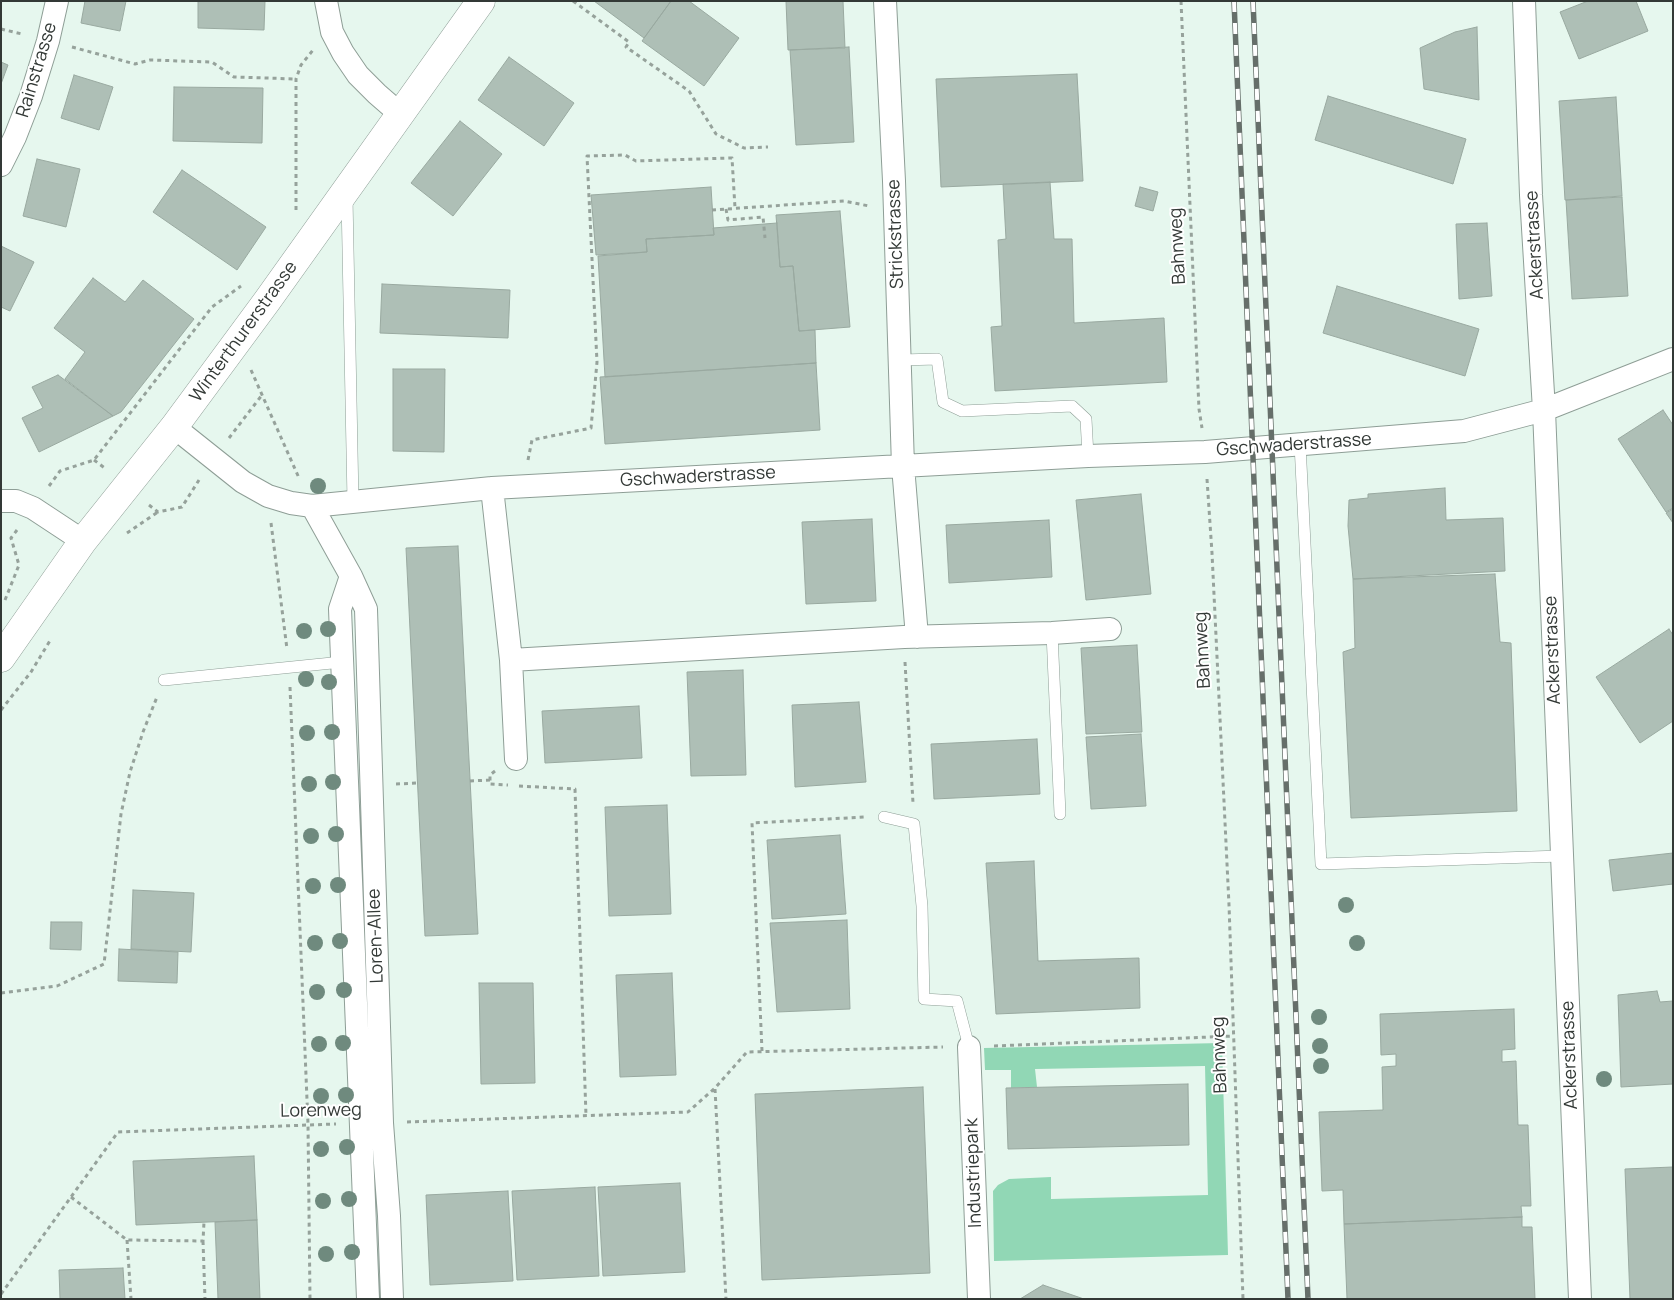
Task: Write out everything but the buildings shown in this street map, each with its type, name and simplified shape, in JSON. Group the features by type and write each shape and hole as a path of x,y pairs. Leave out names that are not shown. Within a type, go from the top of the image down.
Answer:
{"main road":[{"name":"Winterthurerstrasse","path":"1,658 83,541 174,427 267,301 481,1"}],"street":[{"name":"Rainstrasse","path":"1,165 25,113 48,41 57,1"},
{"path":"326,1 332,32 342,52 358,74 400,114"},
{"name":"Strickstrasse","path":"885,1 901,360 903,466"},
{"name":"Ackerstrasse","path":"1524,1 1531,195 1544,410 1580,1299"},
{"name":"Gschwaderstrasse","path":"174,427 243,482 268,496 291,503 312,506 522,486 1088,456 1204,452 1464,431 1544,410 1673,359"},
{"path":"903,466 911,637"},
{"path":"492,488 511,660 516,759"},
{"path":"1,500 16,501 33,508 83,541"},
{"name":"Loren-Allee","path":"312,506 351,576 366,609 371,1123 368,1299"},
{"name":"Loren-Allee","path":"351,576 340,609 342,662 371,1123 389,1216 392,1299"},
{"path":"511,660 911,637 1052,633 1110,629"},
{"name":"Industriepark","path":"969,1047 978,1299"}],"lane":[{"path":"347,189 353,501"},
{"path":"901,360 937,360 943,402 962,412 1072,406 1086,419 1088,456"},
{"path":"1300,444 1321,864 1561,856"},
{"path":"1052,633 1060,814"},
{"path":"164,680 342,662"},
{"path":"884,816 914,824 922,906 924,999 957,1001 969,1047"}],"path":[{"path":"573,1 629,42 626,47 689,91 716,134 744,148 768,147"},
{"name":"Bahnweg","path":"1181,1 1199,409 1212,553 1217,651 1243,1299"},
{"path":"291,217 296,210 296,79 303,62 332,32"},
{"path":"48,41 135,64 150,60 212,62 234,77 296,79"},
{"path":"522,486 532,440 591,428 597,362 587,156 625,155 636,160 732,158 735,208"},
{"path":"712,210 844,201 877,207"},
{"path":"726,209 728,220 763,218 765,238"},
{"path":"1,608 19,565 11,538 60,471 94,460 212,306 243,284"},
{"path":"250,369 312,506"},
{"path":"268,496 289,668 308,1124 310,1299"},
{"path":"911,637 914,824"},
{"path":"1,993 57,986 104,964 121,814 130,772 143,732 164,680"},
{"path":"509,785 490,784 490,775 504,762 516,759"},
{"path":"470,781 490,780"},
{"path":"518,786 574,789 586,1116"},
{"path":"762,1051 752,823 884,816"},
{"name":"Lorenweg","path":"1,1294 118,1132 688,1112 715,1088 726,1299"},
{"path":"71,1197 127,1240 203,1241"},
{"path":"204,1222 204,1299"},
{"path":"127,1240 131,1299"}],"green space":[{"path":"1222,1043 1228,1255 994,1261 993,1191 998,1185 1009,1179 1051,1177 1051,1199 1208,1195 1205,1066 1035,1069 1037,1087 1011,1088 1011,1070 985,1070 984,1048"}],"railway":[{"path":"1234,1 1288,1299"},
{"path":"1253,1 1308,1299"}]}
